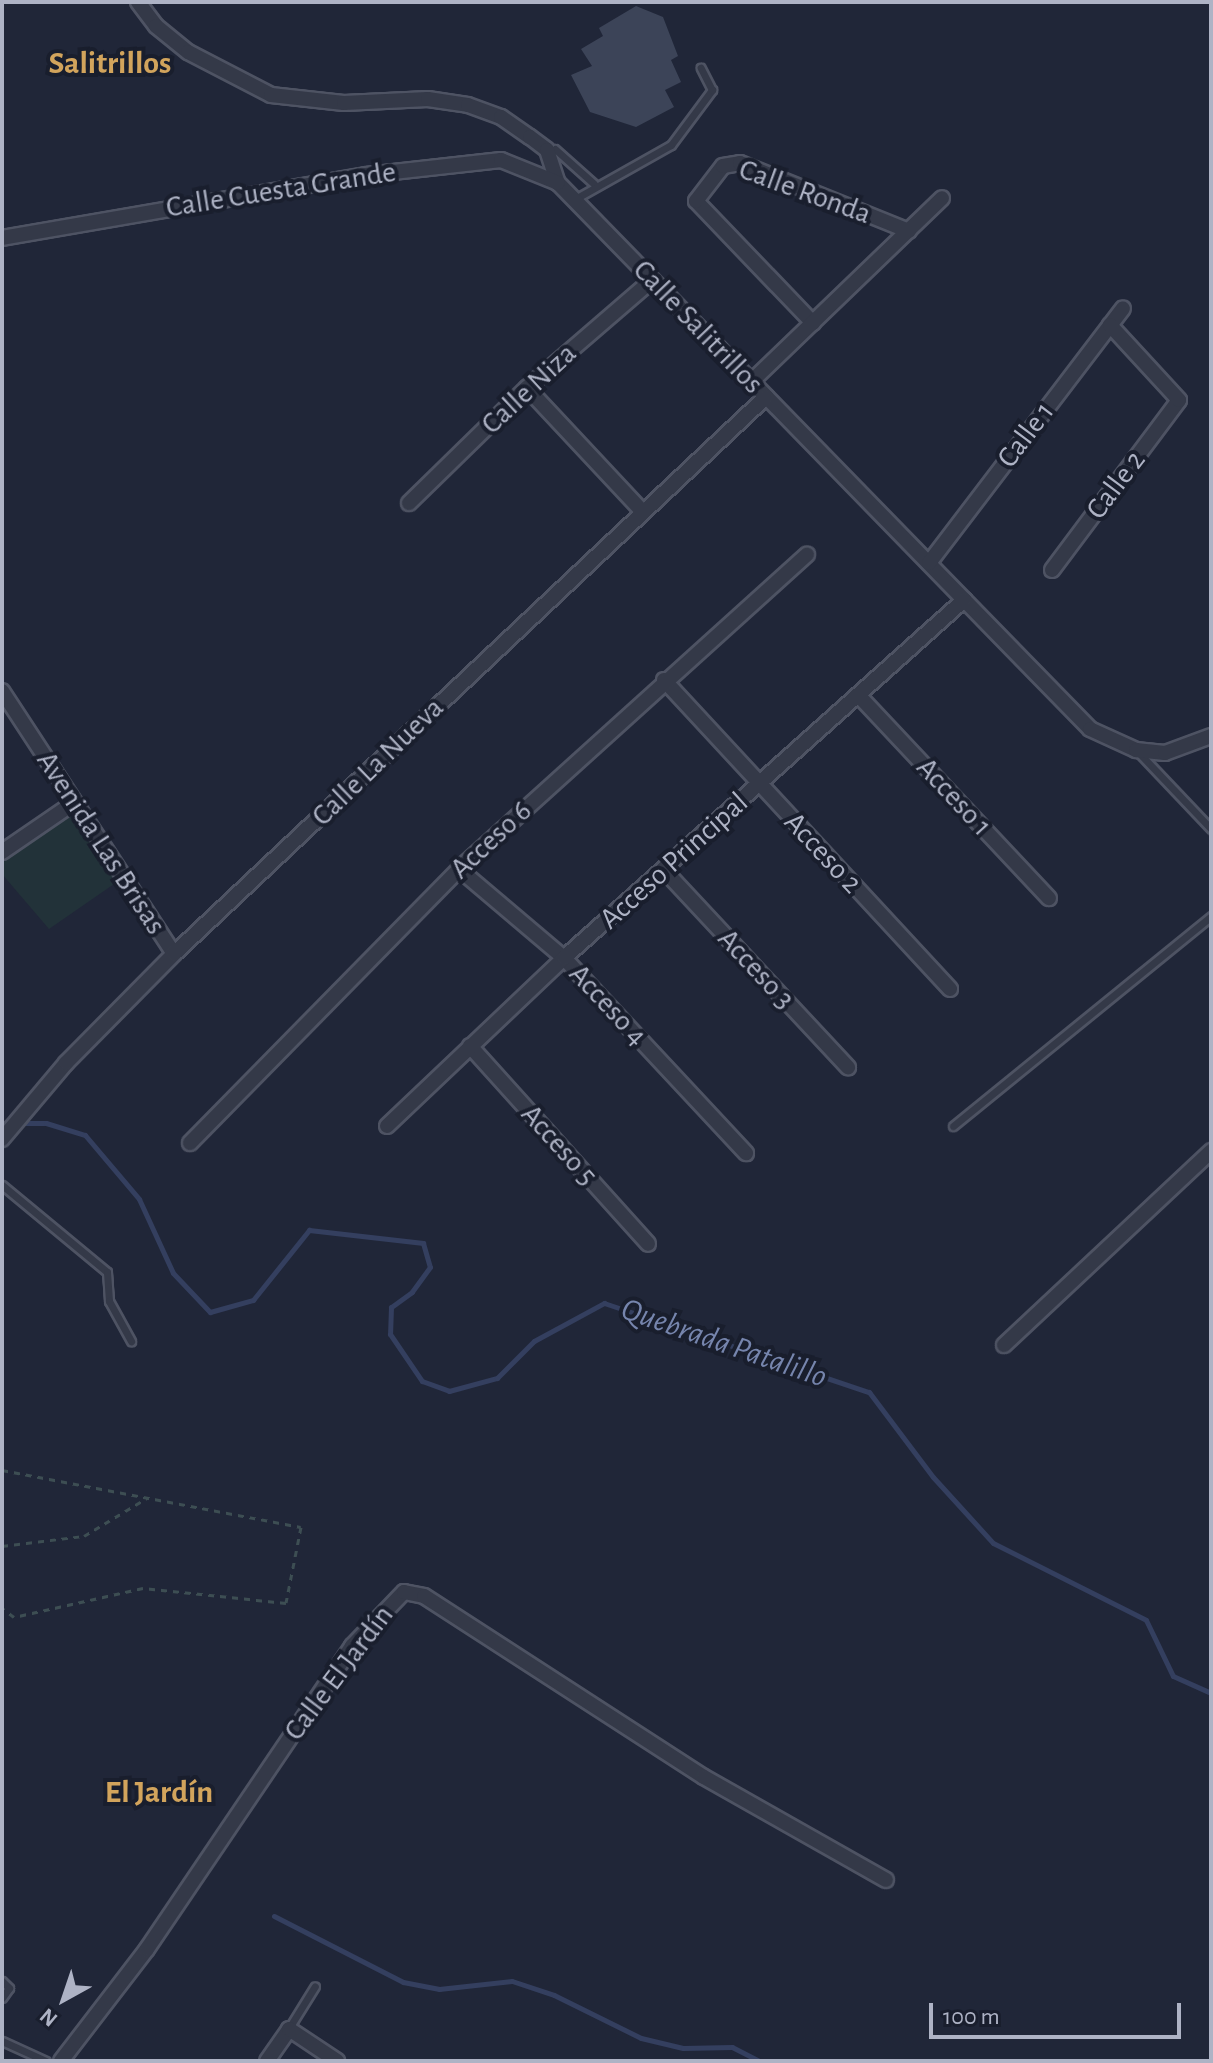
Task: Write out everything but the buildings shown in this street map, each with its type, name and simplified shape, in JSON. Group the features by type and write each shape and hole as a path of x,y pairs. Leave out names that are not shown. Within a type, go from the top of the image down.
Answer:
{"street":[{"name":"Calle Salitrillos","path":"138,2 156,26 188,52 271,95 344,103 428,99 468,105 501,117 547,150 558,183 1090,729 1136,750 1165,753 1207,740"},
{"name":"Calle Cuesta Grande","path":"2,238 366,175 501,160 558,183"},
{"name":"Calle Ronda","path":"813,323 696,201 723,166 740,163 909,231"},
{"path":"751,382 942,198"},
{"name":"Calle Niza","path":"409,503 527,388 652,280"},
{"name":"Calle 1","path":"929,563 1123,308"},
{"name":"Calle 2","path":"1052,570 1179,400 1110,325"},
{"path":"527,388 642,511"},
{"name":"Calle La Nueva","path":"3,1137 66,1063 174,954 766,397"},
{"name":"Acceso 6","path":"190,1143 459,869 664,680 807,555"},
{"name":"Acceso Principal","path":"387,1126 564,958 860,697 964,600"},
{"name":"Acceso 2","path":"664,680 950,989"},
{"name":"Acceso 1","path":"860,697 1049,898"},
{"name":"Avenida Las Brisas","path":"5,701 174,954"},
{"path":"2,852 75,802"},
{"name":"Acceso 4","path":"459,869 564,958 746,1153"},
{"name":"Acceso 3","path":"664,870 848,1067"},
{"name":"Acceso 5","path":"470,1046 648,1244"},
{"path":"1004,1345 1211,1151"},
{"name":"Calle El Jardín","path":"61,2061 147,1949 352,1646 404,1592 424,1596 704,1777 886,1880"},
{"path":"267,2061 289,2029 337,2061"}],"lane":[{"path":"575,199 594,184 671,145 712,90 701,68"},
{"path":"555,149 594,184"},
{"path":"1136,750 1211,829"},
{"path":"953,1126 1211,916"},
{"path":"2,1185 107,1272 109,1301 131,1341"},
{"path":"2,1981 9,1988 2,1998"},
{"path":"289,2029 315,1986"},
{"path":"2,2041 46,2061"}],"path":[{"path":"2,1470 301,1527 286,1603 143,1588 14,1617 2,1608"},
{"path":"2,1546 84,1536 147,1498"}],"shaded area":[{"path":"72,815 117,882 49,929 2,874 2,861"}],"waterway":[{"name":"Quebrada Patalillo","path":"2,1123 46,1123 85,1135 139,1199 173,1273 210,1312 253,1300 309,1230 423,1243 430,1267 412,1292 391,1307 390,1334 422,1381 449,1391 497,1378 534,1341 604,1303 869,1392 933,1477 993,1543 1146,1620 1173,1676 1211,1693"},
{"path":"274,1916 403,1982 439,1989 512,1981 554,1995 641,2038 683,2048 732,2047 759,2061"}],"district":[{"name":"Salitrillos","path":"110,63"},
{"name":"El Jardín","path":"159,1792"}]}
